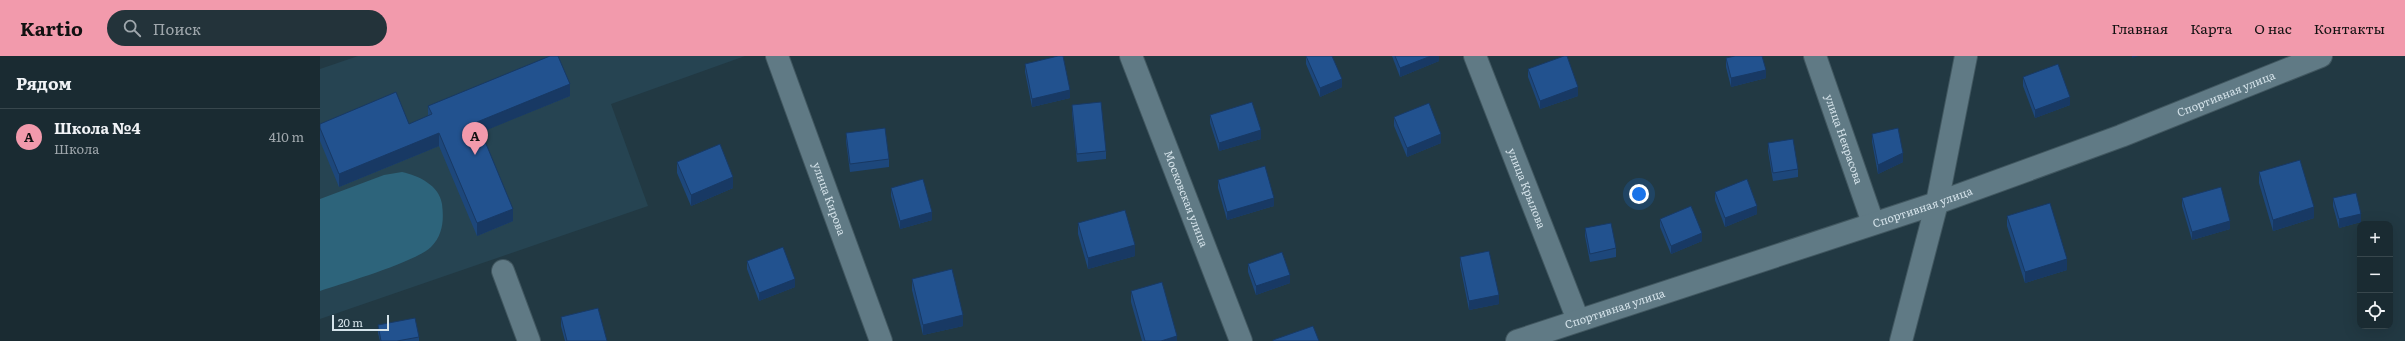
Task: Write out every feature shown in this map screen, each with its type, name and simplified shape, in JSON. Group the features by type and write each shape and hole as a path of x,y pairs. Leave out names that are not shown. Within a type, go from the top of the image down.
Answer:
{"street":[{"name":"улица Кирова","path":"777,56 881,341"},
{"name":"Московская улица","path":"1131,56 1241,341"},
{"name":"улица Крылова","path":"1475,56 1578,320"},
{"name":"улица Некрасова","path":"1815,56 1873,223"},
{"path":"1902,341 1937,203 1966,56"},
{"name":"Спортивная улица","path":"1517,341 1937,203 2121,136 2321,56"},
{"path":"503,271 529,341"}],"shaded area":[{"path":"358,56 745,56 611,104 648,206 320,319 320,69"},
{"path":"402,172 427,182 433,187 440,197 443,221 442,227 435,242 423,253 410,259 378,272 320,291 320,199 384,175"}],"building":[{"path":"550,56 558,56 570,84 477,122 513,209 477,223 439,133 339,174 320,128 320,124 396,92 409,124 432,114 428,106"},
{"path":"1063,56 1070,90 1032,99 1025,64"},
{"path":"1306,56 1332,56 1342,79 1320,88"},
{"path":"1395,56 1431,56 1400,68"},
{"path":"1567,56 1578,87 1540,101 1528,69"},
{"path":"1735,56 1762,56 1766,70 1731,78 1726,58"},
{"path":"2058,64 2070,97 2035,110 2023,77"},
{"path":"1101,102 1106,151 1077,154 1072,105"},
{"path":"1252,102 1261,130 1219,143 1210,115"},
{"path":"1429,103 1441,134 1407,148 1394,117"},
{"path":"885,128 889,159 850,164 846,133"},
{"path":"1898,128 1903,153 1878,165 1872,134"},
{"path":"1793,139 1798,169 1773,173 1768,143"},
{"path":"720,144 733,177 691,195 677,162"},
{"path":"2300,160 2314,207 2273,220 2259,172"},
{"path":"1265,166 1274,198 1227,212 1218,180"},
{"path":"923,179 932,212 900,221 891,188"},
{"path":"1747,179 1757,206 1725,218 1715,192"},
{"path":"2221,187 2230,221 2192,232 2182,198"},
{"path":"2356,193 2361,214 2339,219 2333,198"},
{"path":"2050,203 2067,259 2025,272 2007,216"},
{"path":"1691,206 1702,233 1671,246 1660,219"},
{"path":"1125,210 1135,245 1088,258 1078,223"},
{"path":"1611,223 1616,248 1590,254 1585,228"},
{"path":"783,247 795,279 759,293 747,261"},
{"path":"1489,251 1499,295 1469,301 1460,257"},
{"path":"1282,252 1290,275 1256,286 1248,264"},
{"path":"952,269 963,315 923,325 912,279"},
{"path":"1162,282 1177,336 1161,341 1145,341 1131,291"},
{"path":"598,308 607,341 567,341 561,317"},
{"path":"415,318 419,337 397,341 381,341 378,325"},
{"path":"1313,326 1319,341 1273,341 1273,340"}],"place":[{"name":"Школа №4","path":"475,155"}]}
